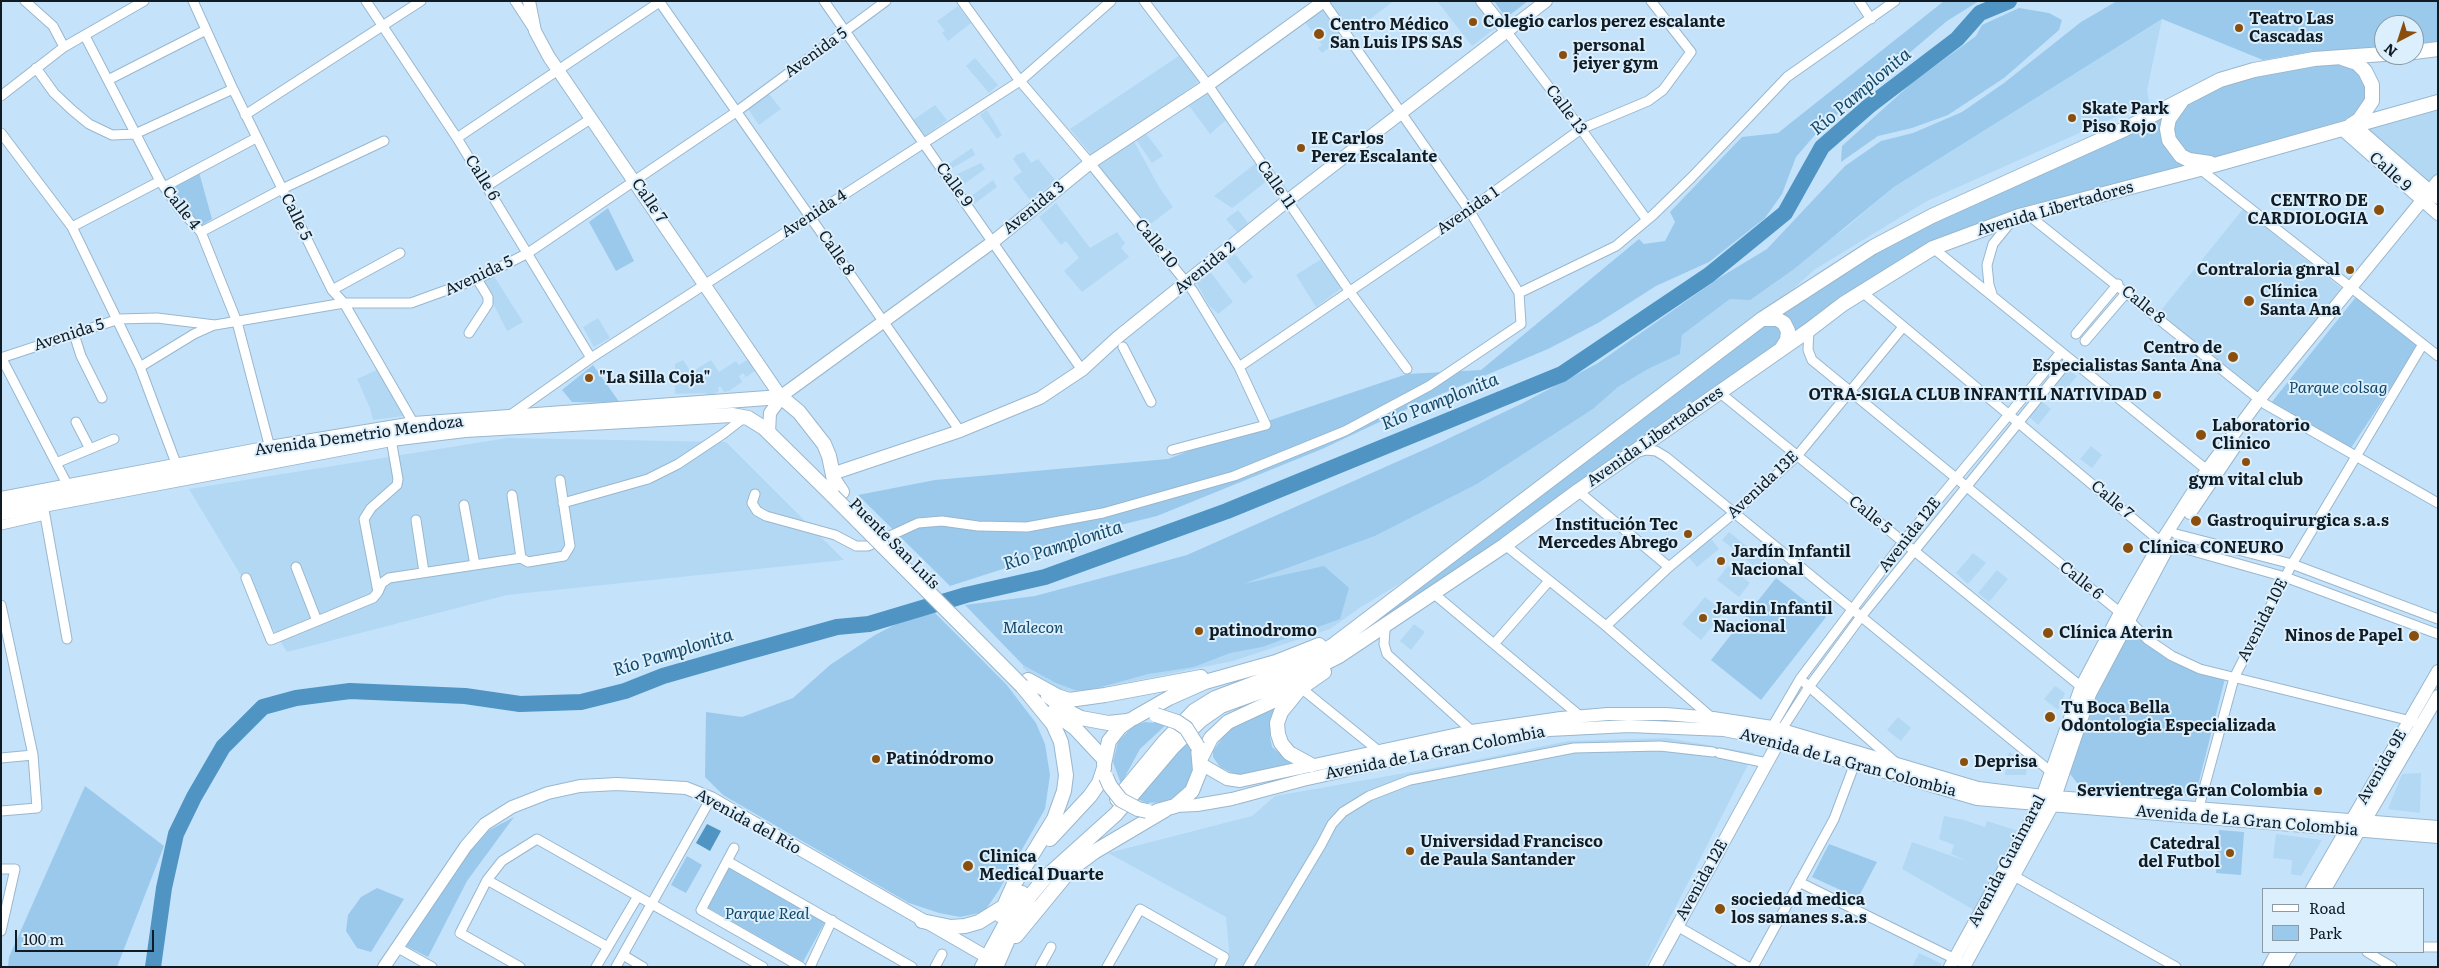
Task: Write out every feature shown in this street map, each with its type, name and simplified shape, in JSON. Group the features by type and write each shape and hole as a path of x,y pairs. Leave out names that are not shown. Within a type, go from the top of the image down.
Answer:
{"main road":[{"path":"2424,51 2438,49"},
{"name":"Avenida Libertadores","path":"1000,945 1023,891 1038,872 1110,807 1171,733 1194,711 1215,698 1305,663 1332,646 1762,319 1873,247 1932,216 2125,129 2220,80 2254,70 2334,57 2374,55"},
{"path":"2334,57 2346,58 2357,63 2365,72 2372,85 2372,101 2359,120 2348,128"},
{"path":"2185,98 2175,108 2169,119 2167,129 2169,140 2174,149 2189,160 2219,164"},
{"name":"Avenida Libertadores","path":"988,964 1030,896 1045,878 1116,814 1173,747 1201,720 1221,706 1287,682 1338,656 1504,545 1629,455 1809,330 1861,291 1933,248 2023,215 2219,164 2438,102"},
{"path":"1762,319 1777,319 1784,323 1788,331 1788,340 1782,348"},
{"name":"Avenida Demetrio Mendoza","path":"1,499 270,448 414,424 780,397"},
{"name":"Puente San Luís","path":"780,397 799,412 824,444 829,456 838,494"},
{"name":"Avenida Demetrio Mendoza","path":"1,512 44,510 391,439 500,428 732,415 745,417"},
{"path":"745,417 769,433"},
{"name":"Puente San Luís","path":"769,433 838,494 1025,683"},
{"path":"1032,858 1090,796 1099,783 1105,768 1109,741 1114,733 1131,720 1186,690 1242,670 1307,652 1375,614"},
{"path":"1200,756 1212,738 1228,722 1301,688 1324,672 1338,656"},
{"path":"1025,683 1069,700 1242,670"},
{"path":"1000,945 1071,869 1094,852 1170,808 1192,791 1197,782 1200,756 1193,737 1177,722 1156,715 1108,723 1082,718 1025,683"},
{"path":"1025,683 1075,728 1105,768 1110,786 1121,800 1147,811 1170,808"},
{"path":"1000,945 1003,907 1013,886 1032,858 1060,807 1066,772 1061,742 1053,724 1025,683"},
{"path":"1301,688 1281,712 1277,723 1278,734 1281,743 1289,754 1310,765"},
{"path":"922,921 943,927 965,926 979,922 1003,907"}],"street":[{"path":"25,1 53,26 64,47"},
{"path":"1,96 64,47 144,1"},
{"name":"Calle 5","path":"193,1 232,89 332,290 344,303 414,424"},
{"name":"Calle 6","path":"366,1 457,138 591,358"},
{"path":"245,115 384,27 421,1"},
{"path":"515,1 535,31"},
{"name":"Calle 7","path":"529,1 535,31 558,70 635,180 780,397"},
{"name":"Calle 9","path":"824,1 994,241 1082,370"},
{"name":"Avenida 5","path":"1,357 119,319 157,318 215,325 344,303 411,303 478,279 528,253 736,112 886,1"},
{"name":"Calle 10","path":"962,1 1020,80 1187,283 1239,367 1266,425 1172,450"},
{"name":"Avenida 4","path":"508,416 591,358 1020,80 1111,1"},
{"name":"Calle 11","path":"1144,1 1208,84 1350,292 1407,369"},
{"path":"755,494 752,503 757,511 785,522 835,535 856,546 868,546 924,522 942,520 978,526 1026,527 1103,513 1234,476 1345,431 1429,386 1521,324 1519,293 1470,210 1323,1"},
{"name":"Avenida 3","path":"769,433 770,413 780,397 994,241 1090,163 1208,84 1323,1"},
{"name":"Calle 13","path":"1482,1 1581,129 1647,220"},
{"name":"Avenida 2","path":"832,474 960,431 1040,398 1082,370 1118,337 1287,201 1546,1"},
{"name":"Avenida 1","path":"1239,367 1470,210 1581,129 1648,101 1663,90 1691,52 1651,1"},
{"path":"1859,1 1871,19"},
{"path":"1519,293 1616,246 1647,220 1692,177 1787,76 1895,1"},
{"path":"457,138 660,2"},
{"name":"Calle 8","path":"660,2 960,431"},
{"path":"108,80 206,30"},
{"name":"Calle 4","path":"85,36 162,184 179,208 201,232 237,322 270,448"},
{"path":"36,68 54,93 89,124 112,135 135,134 232,89"},
{"path":"487,186 592,118"},
{"name":"Calle 9","path":"2348,128 2433,197"},
{"path":"1,133 72,227 119,319 140,367 177,466"},
{"path":"72,227 256,138"},
{"path":"201,232 282,189 384,141"},
{"path":"2200,169 2438,356"},
{"name":"Avenida Guaimaral","path":"1958,964 2047,801 2050,771 2086,690 2124,616 2169,540 2207,470 2352,290 2433,197"},
{"path":"1993,297 1989,285 1987,265 1993,244 2005,227 2023,215"},
{"name":"Calle 8","path":"2023,215 2118,284 2262,402 2438,503"},
{"path":"1933,248 2207,470"},
{"path":"332,290 400,253"},
{"path":"469,333 488,304 488,297 478,279"},
{"path":"2076,334 2118,284"},
{"name":"Calle 7","path":"1861,291 2009,415 2169,540 2285,577 2438,634"},
{"path":"2085,341 2127,292"},
{"path":"140,367 194,334 215,325"},
{"name":"Avenida 13E","path":"1606,626 1669,567 1734,513 1797,456 1850,389 1903,327"},
{"name":"Calle 6","path":"1809,330 1808,350 1812,360 1850,389 1955,478 2124,616 2147,639 2172,656 2200,670 2422,725"},
{"path":"74,334 90,377 102,398"},
{"name":"Avenida 10E","path":"2199,807 2234,678 2292,564 2423,344"},
{"path":"1123,347 1151,402"},
{"name":"Avenida 12E","path":"1655,967 1767,763 1800,679 1851,610 1955,478 2061,352"},
{"path":"1,357 68,486"},
{"name":"Avenida 12E","path":"1778,732 1860,618 1965,486 2070,359"},
{"name":"Calle 5","path":"1719,392 2086,690"},
{"name":"Avenida Guaimaral","path":"2169,540 2262,402"},
{"path":"563,503 648,479 678,464 745,417"},
{"path":"76,422 90,449"},
{"path":"56,463 114,439"},
{"path":"378,592 364,519 370,508 397,485 398,480 391,439"},
{"path":"1629,455 1646,450 1656,451 1666,457 1860,618 2050,771"},
{"path":"246,578 271,640 372,598 378,592 382,583 389,578 522,558 528,562 564,556 570,546 560,480"},
{"path":"1578,491 1669,567"},
{"path":"512,495 522,558"},
{"path":"464,505 475,565"},
{"path":"1,525 44,510 67,639"},
{"path":"416,520 424,572"},
{"name":"Calle 7","path":"2169,540 2292,564 2438,619"},
{"path":"1504,545 1606,626 1712,718"},
{"path":"296,567 316,621"},
{"path":"1494,644 1549,581"},
{"path":"1433,593 1580,716"},
{"path":"1,605 33,755 37,808 1,811"},
{"path":"1388,622 1385,630 1384,644 1387,654 1472,731"},
{"name":"Avenida 9E","path":"2325,888 2355,824 2409,721 2438,671"},
{"path":"1800,679 1897,763"},
{"path":"1301,688 1380,752"},
{"name":"Avenida Guaimaral","path":"1958,964 2014,876 2047,801 2086,690"},
{"name":"Avenida 9E","path":"2313,888 2422,725 2438,696"},
{"name":"Avenida de La Gran Colombia","path":"1200,756 1227,779 1240,781 1472,731 1580,716 1666,714 1712,718 1778,732 1897,763 1978,788 2047,801 2098,808 2355,824 2438,827"},
{"name":"Avenida de La Gran Colombia","path":"1170,808 1232,799 1322,775 1475,742 1549,730 1629,726 1778,732 1855,763 1977,799 2199,807 2355,824 2438,837"},
{"path":"1248,967 1332,824 1343,812 1369,796 1410,780 1574,748 1660,746 1716,752 1767,763"},
{"path":"1,758 33,755"},
{"path":"1753,967 1834,819 1855,763"},
{"name":"Avenida del Río","path":"384,967 466,846 484,824 512,807 548,793 580,786 617,784 686,788 711,798 922,921 988,964"},
{"path":"616,967 711,798"},
{"path":"520,967 460,933 487,880 502,861 537,839 763,967"},
{"path":"734,848 701,910 801,967"},
{"path":"727,861 912,967"},
{"path":"1,869 15,868 2,926"},
{"path":"2014,876 2176,967"},
{"path":"487,880 608,948"},
{"path":"1799,882 1958,964"},
{"path":"596,967 638,896"},
{"path":"1107,967 1140,910 1224,957 1219,967"},
{"path":"810,967 832,920"},
{"path":"1677,926 1748,967"},
{"path":"2424,946 2438,947"},
{"path":"1040,967 1051,947"},
{"path":"398,948 432,967"},
{"path":"2268,967 2276,953"},
{"path":"2281,967 2289,953"},
{"path":"2369,953 2392,967"},
{"path":"935,967 942,954"},
{"path":"623,955 643,967"}],"shaded area":[{"path":"1327,1 1394,1 1349,35"},
{"name":"Colegio carlos perez escalante","path":"1437,1 1478,1 1497,27 1472,46"},
{"path":"958,6 971,23 948,41 942,33 945,31 937,21"},
{"path":"1322,10 1343,38 1322,53 1318,48 1322,45 1305,22"},
{"path":"2162,19 2147,90 2149,102 1927,201 1814,270 1793,289 1431,565 1361,607 1330,629 1233,661 1079,692 1047,687 1023,668 1023,665 1028,665 1210,595 1375,536 1477,484 1593,409 1618,387 1648,369 1680,354 1682,335 1730,299 1750,299 1848,226 1894,187"},
{"path":"1180,55 1201,80 1094,158 1070,129"},
{"path":"975,58 998,85 989,93 966,66"},
{"path":"1205,89 1226,120 1210,134 1187,103"},
{"path":"769,94 781,109 759,125 748,109"},
{"path":"935,105 947,120 925,136 913,120"},
{"path":"2438,107 2438,178 2429,189 2363,128"},
{"path":"987,110 1002,135 997,139 980,115"},
{"path":"1144,131 1163,156 1152,163 1135,138"},
{"path":"1130,134 1159,187 1173,207 1148,226 1096,165"},
{"path":"972,148 975,155 951,169 947,165"},
{"path":"1024,152 1031,163 1038,159 1056,181 1030,200 1013,178 1022,172 1013,159 1016,155"},
{"path":"981,163 985,169 963,185 955,175"},
{"path":"1256,163 1268,180 1244,199 1232,208 1214,196"},
{"path":"993,180 997,187 974,204 970,197"},
{"path":"1056,203 1090,248 1117,232 1125,243 1121,248 1129,257 1082,292 1064,271 1079,258 1066,241 1061,245 1039,217"},
{"name":"Clínica Santa Ana","path":"2243,209 2341,288 2256,393 2158,314"},
{"path":"1238,210 1248,223 1237,232 1226,219"},
{"path":"1235,254 1253,277 1244,284 1226,261"},
{"path":"1323,258 1343,287 1316,307 1296,275"},
{"path":"1209,270 1233,302 1218,314 1208,304 1195,280"},
{"path":"494,276 523,322 507,331 482,281"},
{"path":"598,318 610,338 594,347 583,327"},
{"path":"752,357 759,368 746,377 743,373 739,376 742,382 729,391 724,392 720,386 718,388 719,391 712,395 705,393 675,394 675,364 683,360 695,378 692,372 711,360 719,372 736,361 739,365"},
{"path":"2065,367 2077,376 2063,393 2051,384"},
{"path":"379,369 402,409 403,416 373,420 370,408 357,379"},
{"path":"2039,399 2051,409 2038,425 2027,415"},
{"path":"507,438 726,442 844,560 507,595 287,652 189,489"},
{"path":"2091,446 2102,455 2092,468 2080,459"},
{"name":"Jardin Infantil Nacional","path":"1729,532 1771,566 1764,574 1722,540"},
{"name":"Jardin Infantil Nacional","path":"1709,536 1719,549 1697,567 1687,555"},
{"path":"1973,553 1986,563 1968,584 1956,573"},
{"name":"Jardin Infantil Nacional","path":"1728,566 1750,583 1739,597 1717,580"},
{"path":"1997,570 2008,579 1989,602 1978,593"},
{"name":"Jardin Infantil Nacional","path":"1705,597 1724,612 1701,640 1682,624"},
{"path":"1414,624 1425,632 1411,650 1400,641"},
{"path":"2055,686 2065,693 2058,710 2044,699"},
{"path":"1898,717 1911,728 1901,741 1887,730"},
{"name":"Universidad Francisco de Paula Santander","path":"1667,738 1754,753 1645,967 1227,967 1229,950 1226,917 1108,853 1252,816 1275,796 1456,764 1568,741"},
{"path":"2009,752 2027,766 2026,775 2005,775"},
{"path":"2421,773 2420,813 2388,809 2402,774"},
{"path":"1944,816 1985,827 1987,821 2018,831 1974,910 1902,869 1912,842 1969,862 1951,854 1954,845 1939,839"},
{"path":"707,824 721,831 710,851 696,843"},
{"path":"2276,834 2322,840 2301,876 2291,874 2292,860 2273,858"},
{"path":"1919,953 1942,964 1940,967 1912,967"}],"green space":[{"path":"1494,1 1528,1 1506,18"},
{"path":"1944,1 1979,1 1947,21 1821,128 1796,157 1782,194 1765,218 1709,262 1656,286 1598,323 1548,349 1420,403 1322,449 1157,516 1108,528 1071,547 950,586 858,495 935,480 1168,459 1259,424 1407,374 1481,370 1639,239 1644,244 1665,241 1675,222 1670,212 1742,137 1778,133"},
{"name":"Malecon","path":"2117,1 2438,1 2438,45 2424,47 2424,15 2374,15 2374,50 2304,53 2263,60 2162,19 1894,187 1794,269 1750,300 1730,299 1682,335 1680,354 1648,369 1618,387 1593,409 1477,484 1375,536 1243,584 1324,566 1349,588 1340,619 1262,647 1230,653 1194,667 1148,674 1090,690 1075,690 1056,683 1023,665 965,605 1035,596 1187,555 1437,444 1521,404 1598,363 1719,278 1767,249 1845,166 1881,141 1913,133 1962,112 2004,83 2081,22"},
{"path":"2019,8 2049,13 2062,20 2059,30 2004,78 1948,115 1912,128 1878,136 1841,162 1842,146 1913,82 1976,36 1982,25"},
{"path":"2328,61 2354,66 2369,89 2366,101 2355,117 2213,158 2190,158 2173,140 2171,120 2183,104 2226,81"},
{"path":"2171,109 2164,127 2194,166 1933,246 1789,341 1777,317 1873,249"},
{"path":"199,172 212,219 199,227 167,188"},
{"path":"608,208 634,261 616,271 589,222"},
{"name":"Parque colsag","path":"2356,297 2419,345 2351,448 2271,403"},
{"path":"1777,320 1786,340 1565,497 1348,641 1762,321"},
{"name":"\"La Silla Coja\"","path":"593,365 620,403 572,402 562,390"},
{"path":"1776,578 1826,617 1761,700 1711,660"},
{"name":"Patinódromo","path":"932,610 1006,684 1036,723 1045,744 1050,775 1045,809 999,890 984,912 960,917 939,913 909,903 723,795 705,777 706,712 742,717 793,698 830,665 875,635 904,620"},
{"path":"2132,628 2175,659 2227,671 2195,797 2081,788 2067,770 2093,701"},
{"path":"1285,700 1275,712 1270,724 1270,737 1272,747 1292,764 1252,774 1234,774 1220,767 1213,757 1213,751 1227,731"},
{"path":"1145,722 1167,724 1140,749 1121,784 1113,762 1118,742 1133,726"},
{"path":"1185,740 1190,748 1194,764 1192,775 1183,791 1166,802 1147,803 1137,799 1163,771"},
{"path":"85,786 164,846 117,967 8,967 9,957"},
{"path":"514,817 467,881 428,957 402,944 480,835"},
{"name":"Catedral del Futbol","path":"2219,830 2244,832 2241,875 2216,873"},
{"path":"1829,844 1877,862 1858,898 1812,877"},
{"path":"687,856 702,865 686,893 671,885"},
{"name":"Parque Real","path":"730,865 826,920 803,962 707,907"},
{"path":"377,888 404,899 371,952 357,948 346,931 348,915 361,897"}],"waterway":[{"name":"Río Pamplonita","path":"153,967 164,888 176,834 194,797 223,747 263,707 296,698 350,691 465,696 520,704 581,702 625,691 663,676 837,627 869,624 966,595 1045,577 1227,511 1562,374 1709,275 1785,213 1822,147 1869,106 1957,39 1980,13 2009,1"}],"place":[{"name":"Colegio carlos perez escalante","path":"1473,22"},
{"name":"Teatro Las Cascadas","path":"2239,28"},
{"name":"Centro Médico San Luis IPS SAS","path":"1319,34"},
{"name":"personal jeiyer gym","path":"1563,55"},
{"name":"Skate Park Piso Rojo","path":"2072,118"},
{"name":"IE Carlos Perez Escalante","path":"1301,148"},
{"name":"CENTRO DE CARDIOLOGIA","path":"2379,210"},
{"name":"Contraloria gnral","path":"2350,270"},
{"name":"Clínica Santa Ana","path":"2249,301"},
{"name":"Centro de Especialistas Santa Ana","path":"2233,357"},
{"name":"\"La Silla Coja\"","path":"589,378"},
{"name":"OTRA-SIGLA CLUB INFANTIL NATIVIDAD","path":"2157,395"},
{"name":"Laboratorio Clinico","path":"2201,435"},
{"name":"gym vital club","path":"2246,462"},
{"name":"Gastroquirurgica s.a.s","path":"2196,521"},
{"name":"Institución Tec Mercedes Abrego","path":"1688,534"},
{"name":"Clínica CONEURO","path":"2128,548"},
{"name":"Jardín Infantil Nacional","path":"1721,561"},
{"name":"Jardin Infantil Nacional","path":"1703,618"},
{"name":"patinodromo","path":"1199,631"},
{"name":"Clínica Aterin","path":"2048,633"},
{"name":"Ninos de Papel","path":"2414,636"},
{"name":"Tu Boca Bella Odontologia Especializada","path":"2050,717"},
{"name":"Patinódromo","path":"876,759"},
{"name":"Deprisa","path":"1964,762"},
{"name":"Servientrega Gran Colombia","path":"2318,791"},
{"name":"Universidad Francisco de Paula Santander","path":"1410,851"},
{"name":"Catedral del Futbol","path":"2230,853"},
{"name":"Clinica Medical Duarte","path":"968,866"},
{"name":"sociedad medica los samanes s.a.s","path":"1720,909"}]}
